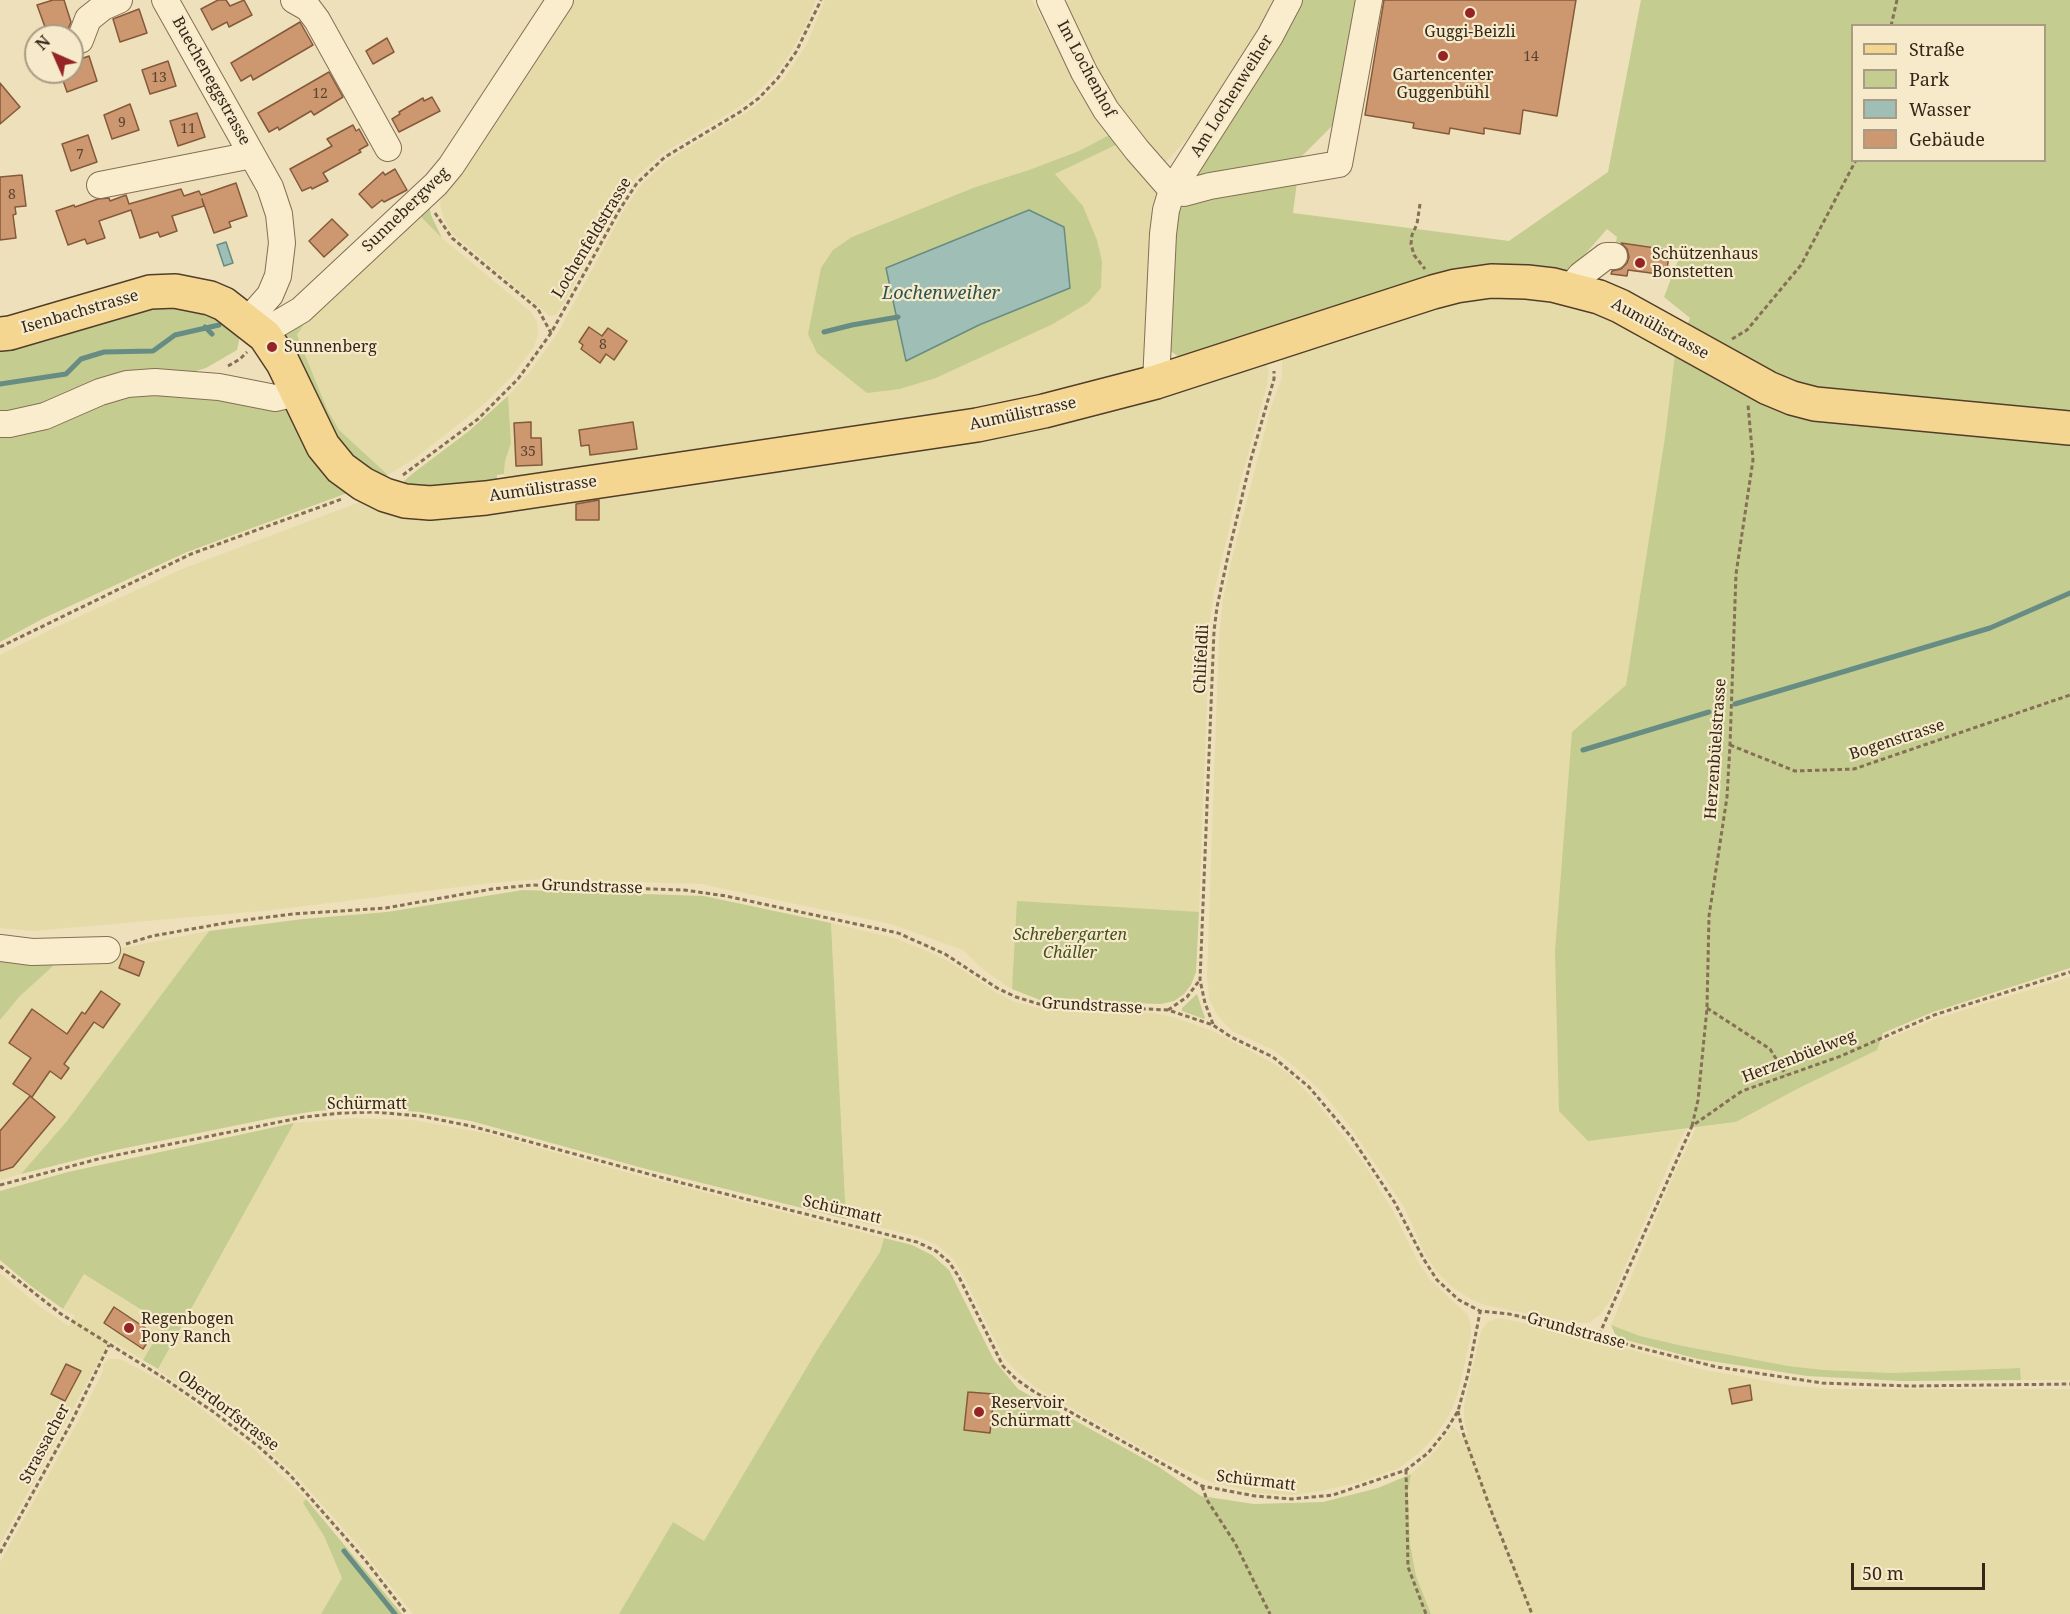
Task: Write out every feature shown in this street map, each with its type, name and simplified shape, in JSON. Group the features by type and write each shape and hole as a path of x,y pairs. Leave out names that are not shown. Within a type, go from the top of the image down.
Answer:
{"main road":[{"name":"Aumülistrasse","path":"296,390 329,455 346,473 374,490 405,501 430,503 486,498 977,424 1044,411 1156,381 1439,290 1469,284 1504,281 1527,282 1569,289 1599,297 1620,306 1741,374 1782,394 1815,404 2070,428"},
{"name":"Isenbachstrasse","path":"0,334 31,327 136,294 175,291 210,298 224,304 254,327 283,363 296,390"}],"street":[{"path":"84,30 88,19 103,7 119,0"},
{"path":"294,0 308,8 317,20 388,148"},
{"name":"Sunnebergweg","path":"254,327 301,310 436,184 451,166 560,0"},
{"name":"Im Lochenhof","path":"1050,0 1084,72 1106,110 1172,190"},
{"name":"Am Lochenweiher","path":"1156,381 1163,234 1166,210 1172,190 1270,36 1289,0"},
{"path":"1172,190 1184,193 1210,186 1339,164 1369,0"},
{"name":"Buecheneggstrasse","path":"173,2 270,187 279,214 282,243 278,276 254,327"},
{"name":"Buecheneggstrasse","path":"100,185 252,155"},
{"path":"1569,289 1581,275 1605,256 1614,256"},
{"path":"0,424 45,416 100,392 127,384 155,382 219,387 275,398 288,395 296,390"},
{"path":"0,948 32,952 107,950"}],"path":[{"name":"Lochenfeldstrasse","path":"0,647 191,554 355,494 374,490 402,476 478,419 518,380 551,333 620,209 637,183 665,157 740,112 765,91 778,78 796,52 821,0"},
{"path":"1891,24 1897,0"},
{"path":"1707,354 1747,330 1801,265 1855,162"},
{"path":"436,184 435,214 452,238 538,309 551,333"},
{"path":"1420,204 1411,244 1414,255 1439,290"},
{"name":"Chlifeldli","path":"1200,980 1217,607 1251,459 1274,379 1274,356 1271,345"},
{"name":"Herzenbüelstrasse","path":"1692,1126 1698,1100 1707,1008 1709,916 1727,797 1731,745 1736,574 1753,460 1749,413 1741,374"},
{"name":"Bogenstrasse","path":"1731,745 1795,771 1854,769 2070,695"},
{"name":"Grundstrasse","path":"107,950 152,936 237,921 294,914 386,908 532,885 684,890 726,896 898,933 945,954 997,988 1016,997 1039,1004 1168,1010 1213,1025 1231,1037 1273,1057 1309,1087 1352,1138 1395,1203 1437,1280 1459,1300 1480,1311 1509,1314 1599,1335 1636,1347 1717,1367 1822,1383 1912,1386 2070,1384"},
{"name":"Herzenbüelweg","path":"1692,1126 1742,1091 1840,1056 1934,1016 2070,972"},
{"path":"1168,1010 1187,997 1200,980"},
{"path":"1200,980 1205,1004 1213,1025"},
{"path":"1707,1008 1770,1049 1786,1075"},
{"name":"Schürmatt","path":"0,1185 102,1158 304,1117 374,1112 420,1116 481,1128 682,1183 894,1234 936,1251 949,1262 959,1277 1003,1366 1016,1379 1033,1391 1202,1486 1255,1496 1292,1499 1333,1495 1386,1479 1406,1470 1428,1453 1458,1411 1468,1374 1480,1311"},
{"path":"1599,1335 1692,1126"},
{"name":"Oberdorfstrasse","path":"0,1266 61,1314 215,1413 274,1460 365,1560 407,1614"},
{"name":"Strassacher","path":"0,1553 109,1345"},
{"path":"1458,1411 1463,1433 1492,1513 1532,1614"},
{"path":"1406,1470 1408,1567 1426,1614"},
{"path":"1202,1486 1207,1500 1235,1543 1270,1614"}],"green space":[{"path":"567,0 816,0 807,23 792,50 778,71 756,94 733,111 663,153 637,176 614,208 564,303 556,315 550,316 453,234 444,219 440,205 442,188"},
{"path":"825,0 1032,0 1054,42 1064,39 1117,131 1079,151 852,237 900,389 936,378 1051,325 1101,289 1102,261 1097,240 1083,206 1055,174 1124,141 1156,187 1158,207 1145,368 1135,374 1036,401 504,480 505,461 511,443 508,396 529,373 559,331 624,210 641,185 668,160 755,107 783,80 807,44"},
{"path":"1073,0 1276,0 1239,69 1203,121 1164,164 1123,123 1058,2"},
{"path":"1300,0 1359,0 1344,114 1300,158 1293,213 1509,241 1608,172 1641,0 2070,0 2070,968 1933,1012 1883,1033 1877,1050 1736,1122 1588,1141 1559,1111 1555,951 1572,732 1626,685 1665,437 1675,354 1690,318 1664,297 1682,250 1616,242 1617,237 1607,229 1568,274 1185,361 1169,350 1175,217 1196,172"},
{"path":"1117,131 1124,141 1055,174 1083,206 1097,240 1102,261 1101,288 1088,303 1051,325 936,378 900,389 867,393 817,353 808,334 821,268 833,250 852,237 973,188 1079,151","holes":["898,317 979,325 906,360"]},
{"path":"428,196 431,215 442,238 415,211 364,258 369,264 305,322 297,335 327,409 339,430 388,475 377,479 349,458 337,443 327,427 298,356 282,330"},
{"path":"415,210 442,238 531,312 537,322 538,334 534,347 513,375 483,405 414,459 388,475 339,431 327,409 297,335 305,322"},
{"path":"1532,291 1638,327 1635,336 1675,354 1665,437 1626,685 1572,733 1588,1141 1686,1129 1612,1297 1601,1314 1589,1323 1573,1323 1485,1305 1453,1288 1437,1272 1426,1256 1404,1207 1349,1125 1322,1092 1294,1066 1273,1050 1232,1031 1217,1015 1209,999 1207,976 1219,636 1223,600 1271,407 1282,378 1282,357 1432,301"},
{"path":"169,301 210,311 240,335 237,350 206,368 176,377 215,395 292,411 350,492 187,552 44,618 0,642 0,344"},
{"path":"1262,360 1269,369 1267,385 1239,487 1214,592 1210,621 1199,912 1185,912 1013,980 1011,989 980,967 963,950 891,924 701,884 541,879 273,910 33,931 0,928 0,655 182,569 360,502 408,511"},
{"path":"508,396 511,443 505,461 504,474 497,475 497,483 422,491 402,483 469,431"},
{"path":"523,890 704,896 831,923 846,1219 650,1170 471,1121 420,1112 382,1109 355,1108 316,1111 272,1118 116,1150 21,1174 67,1121 209,931 303,919 387,912"},
{"name":"Schrebergarten Chäller","path":"1017,901 1199,912 1196,972 1191,985 1174,1001 1161,1004 1040,1000 1012,989"},
{"path":"831,923 894,938 927,951 950,962 995,992 1015,1002 1038,1008 1153,1013 1173,1017 1210,1030 1289,1074 1317,1103 1363,1162 1393,1211 1417,1260 1430,1280 1467,1314 1471,1324 1471,1335 1458,1393 1449,1416 1436,1435 1419,1453 1399,1468 1360,1482 1293,1495 1259,1493 1210,1482 1154,1455 1035,1387 1018,1373 1004,1358 953,1259 937,1245 916,1236 846,1219"},
{"path":"209,931 67,1121 21,1174 0,1180 0,1020 20,996 63,957 95,956 122,948"},
{"path":"0,952 63,957 20,996 0,1020"},
{"path":"2070,977 2070,1380 2021,1380 2019,1368 1892,1373 1788,1366 1683,1346 1640,1336 1611,1325 1672,1179 1696,1128 1736,1122 1876,1050 1880,1042 1936,1019"},
{"path":"1197,994 1204,1019 1182,1011 1182,1008"},
{"path":"354,1118 413,1120 485,1133 632,1174 884,1238 880,1252 817,1350 704,1542 673,1522 619,1614 413,1614 357,1544 293,1472 220,1411 158,1370 294,1123"},
{"path":"294,1123 158,1369 143,1360 164,1324 84,1274 63,1309 0,1260 0,1191 68,1172"},
{"path":"884,1238 912,1245 932,1255 949,1270 994,1360 1018,1389 1159,1467 1201,1496 1254,1504 1323,1502 1378,1488 1411,1474 1408,1491 1410,1544 1416,1576 1431,1614 619,1614 673,1522 704,1541 817,1350 880,1252"},
{"path":"0,1273 39,1306 69,1326 75,1316 63,1309 84,1274 164,1325 143,1360 110,1340 0,1544"},
{"path":"1500,1318 1578,1335 1700,1369 1789,1385 1830,1389 2070,1389 2070,1614 1431,1614 1416,1576 1410,1544 1408,1491 1411,1474 1436,1450 1453,1427 1461,1438 1468,1434 1464,1421 1464,1406 1481,1331 1489,1321"},
{"path":"1611,1325 1640,1336 1683,1346 1788,1366 1892,1373 2020,1368 2021,1380 1902,1381 1807,1376 1698,1359 1622,1339 1615,1334"},
{"path":"109,1359 126,1362 163,1382 200,1408 254,1449 306,1499 303,1503 324,1536 342,1578 321,1614 0,1614 0,1562 81,1416 103,1371 103,1365"},
{"path":"306,1499 402,1614 321,1614 342,1578 324,1536 303,1503"}],"water":[{"name":"Lochenweiher","path":"1029,210 1064,227 1070,288 979,325 906,361 886,268"},
{"path":"226,242 233,263 224,266 217,245"}],"building":[{"path":"53,0 64,0 70,24 44,24 37,5"},
{"path":"218,0 226,0 230,6 244,0 252,15 229,27 227,22 212,30 201,9"},
{"path":"1384,0 1576,0 1557,116 1523,110 1520,134 1484,128 1484,134 1450,128 1449,134 1413,128 1414,123 1365,115"},
{"path":"139,9 147,33 120,42 113,19"},
{"path":"300,22 313,45 253,80 251,75 241,81 231,63"},
{"path":"387,38 394,52 373,64 366,51"},
{"path":"89,56 97,81 67,92 64,84 84,84 84,58"},
{"path":"168,61 176,86 150,94 142,70"},
{"path":"329,72 343,97 314,115 311,111 279,130 278,127 269,132 258,113"},
{"path":"0,83 20,107 0,124"},
{"path":"432,97 440,111 399,132 392,119 400,114 399,112 423,98 424,101"},
{"path":"130,104 139,130 112,139 104,115"},
{"path":"197,113 205,137 178,146 170,121"},
{"path":"353,125 356,131 359,129 368,145 359,150 361,152 323,173 328,181 302,191 290,169 332,146 327,139"},
{"path":"88,135 97,162 71,171 62,144"},
{"path":"395,169 407,190 384,202 382,200 372,208 359,194 383,172 385,175"},
{"path":"22,175 26,206 15,207 16,214 13,215 16,238 0,240 0,177"},
{"path":"236,183 247,216 229,222 231,227 214,233 202,199 204,206 172,216 177,231 160,237 158,232 140,238 131,210 99,221 105,238 87,244 85,239 68,245 56,211 98,199 109,198 110,201 126,195 129,204 181,189 184,196 199,191 201,195"},
{"path":"332,219 348,235 324,257 309,241"},
{"name":"Schützenhaus Bonstetten","path":"1621,243 1670,250 1666,275 1628,270 1627,276 1611,274 1612,271 1621,269 1629,257 1627,249"},
{"path":"589,327 602,336 608,328 627,341 614,360 606,354 600,363 581,349 583,345 579,342"},
{"path":"531,422 531,438 541,438 542,465 516,466 514,423"},
{"path":"633,422 637,449 590,455 589,445 581,446 579,430"},
{"path":"599,500 599,520 576,520 576,504"},
{"path":"124,954 144,962 139,976 119,968"},
{"path":"101,991 120,1004 103,1028 94,1022 64,1064 69,1068 61,1079 50,1071 32,1097 13,1084 31,1058 9,1043 32,1009 67,1034 82,1012 85,1014"},
{"path":"30,1096 55,1117 13,1167 0,1171 0,1131"},
{"name":"Regenbogen Pony Ranch","path":"114,1307 153,1333 143,1349 104,1323"},
{"path":"66,1364 81,1371 65,1401 51,1394"},
{"path":"1750,1385 1752,1400 1732,1404 1729,1389"},
{"name":"Reservoir Schürmatt","path":"968,1392 994,1394 990,1433 964,1430"}],"waterway":[{"path":"824,332 898,317"},
{"path":"0,384 66,374 81,359 104,352 153,351 175,335 219,325"},
{"path":"205,327 212,334"},
{"path":"1735,704 1990,628 2070,593"},
{"path":"1583,750 1709,712"},
{"path":"344,1551 395,1614"}],"place":[{"name":"Guggi-Beizli","path":"1470,13"},
{"name":"Gartencenter Guggenbühl","path":"1443,56"},
{"name":"Schützenhaus Bonstetten","path":"1640,263"},
{"name":"Sunnenberg","path":"272,347"},
{"name":"Regenbogen Pony Ranch","path":"129,1328"},
{"name":"Reservoir Schürmatt","path":"979,1412"}]}
